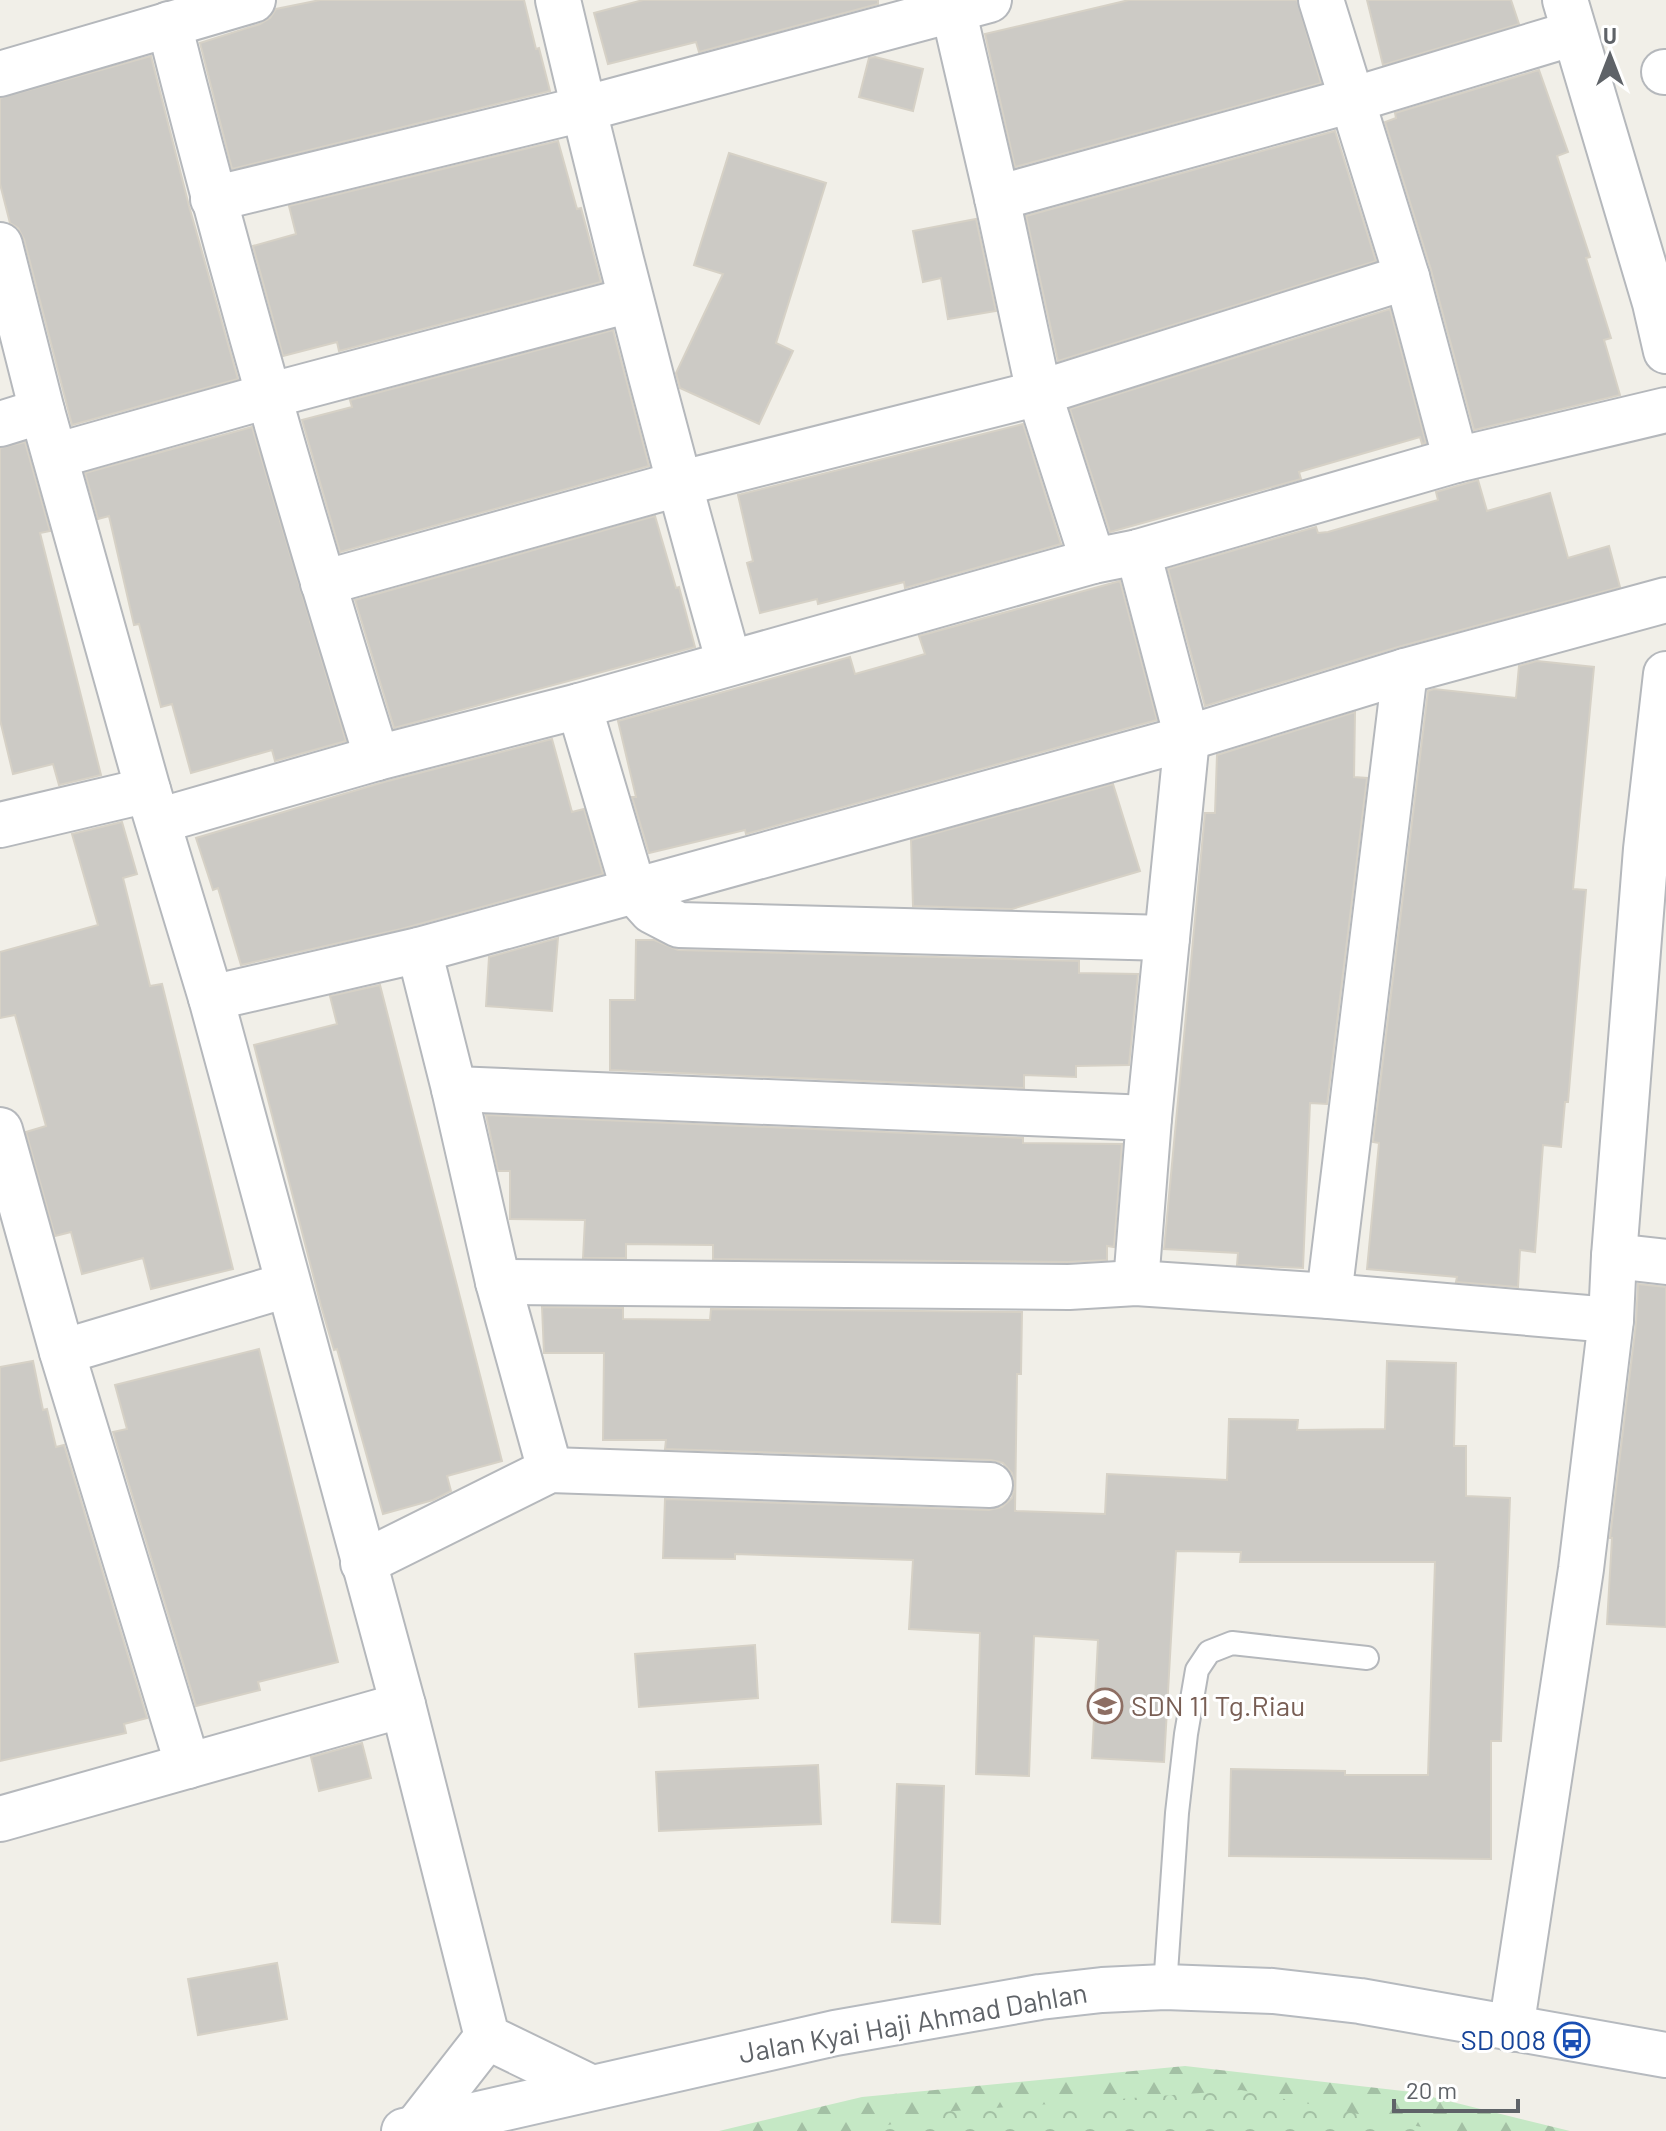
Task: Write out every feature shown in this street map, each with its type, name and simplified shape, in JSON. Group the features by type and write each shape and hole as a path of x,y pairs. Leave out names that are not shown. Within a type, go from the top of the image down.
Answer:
{"street":[{"path":"0,74 253,0"},
{"path":"558,0 630,300 729,663"},
{"path":"1321,0 1407,277 1456,460"},
{"path":"213,199 583,109 965,3 997,198 1039,393 1093,561"},
{"path":"997,198 1352,100 1570,17 1655,303 1666,351"},
{"path":"169,24 213,199 268,396 377,758"},
{"path":"0,245 42,411 211,998 403,1705 487,2037 590,2087"},
{"path":"323,583 678,484 1039,393 1407,277"},
{"path":"55,456 630,300"},
{"path":"0,825 153,805 377,758 579,706 1093,561 1138,552 1456,460 1666,410"},
{"path":"0,424 42,411"},
{"path":"1136,1283 1149,1118 1187,738 1138,552"},
{"path":"211,998 419,950 1187,738 1405,671 1666,600"},
{"path":"1329,1296 1405,671"},
{"path":"1511,2029 1581,1569 1611,1320 1614,1256 1656,848 1666,674"},
{"path":"579,706 634,891 652,911 679,925 1167,938"},
{"path":"419,950 498,1282 550,1470"},
{"path":"454,1089 1149,1118"},
{"path":"0,1130 62,1352 188,1766"},
{"path":"1614,1256 1666,1262"},
{"path":"498,1282 1069,1287 1136,1283 1611,1320"},
{"path":"62,1352 287,1285"},
{"path":"363,1563 550,1470 990,1485"},
{"path":"0,1819 403,1705"},
{"name":"Jalan Kyai Haji Ahmad Dahlan","path":"410,2130 835,2033 1010,2002 1102,1990 1165,1987 1273,1991 1331,1998 1666,2055"},
{"path":"410,2130 487,2037"}],"lane":[{"path":"1165,1987 1177,1813 1197,1670 1209,1652 1232,1643 1367,1658"}],"green space":[{"path":"1185,2066 1412,2092 1570,2131 719,2131 862,2097"},
{"path":"1241,2090 1441,2131 864,2131 941,2112"}],"building":[{"path":"320,0 524,0 550,91 232,169 200,43 260,24 270,18 276,9"},
{"path":"643,0 878,0 878,4 699,52 696,42 608,64 594,13"},
{"path":"1129,0 1297,0 1321,83 1015,167 985,34"},
{"path":"1367,0 1511,0 1519,24 1383,65"},
{"path":"151,56 238,379 72,425 24,239 18,228 10,223 0,184 0,98"},
{"path":"869,58 923,69 913,111 859,97"},
{"path":"1539,70 1568,152 1557,156 1590,257 1586,258 1611,338 1604,340 1620,395 1474,430 1431,270 1385,122 1396,118 1395,113"},
{"path":"1335,131 1376,261 1058,361 1026,216"},
{"path":"558,141 577,209 581,208 601,282 339,351 337,342 283,356 253,246 296,234 289,206"},
{"path":"729,153 826,183 776,343 793,351 759,424 680,388 676,373 723,274 694,265"},
{"path":"976,219 996,311 948,319 941,278 923,282 913,231"},
{"path":"1390,309 1426,443 1422,444 1420,437 1299,472 1301,479 1110,532 1070,409"},
{"path":"613,330 649,466 340,552 302,420 352,407 350,400"},
{"path":"1023,424 1061,544 905,588 904,582 818,604 817,599 760,613 747,563 753,561 738,495"},
{"path":"252,427 346,741 275,761 272,750 191,773 172,704 161,707 139,624 134,625 109,516 98,519 85,473"},
{"path":"25,442 50,531 40,533 101,775 59,785 53,764 13,774 0,720 0,448"},
{"path":"1478,480 1487,511 1550,493 1568,558 1609,546 1620,587 1398,647 1205,706 1168,569 1316,527 1318,533 1328,532 1438,500 1436,492"},
{"path":"655,516 695,647 394,728 355,600"},
{"path":"1120,581 1157,720 746,834 745,830 649,853 632,797 636,797 618,721 850,657 855,674 925,654 919,636"},
{"path":"1537,661 1594,667 1573,889 1586,890 1568,1102 1565,1102 1561,1147 1543,1145 1535,1252 1520,1250 1518,1287 1456,1282 1457,1277 1367,1269 1379,1143 1373,1142 1428,691 1434,689 1516,698 1519,666"},
{"path":"1355,712 1354,777 1367,778 1327,1104 1310,1103 1303,1268 1237,1265 1238,1253 1164,1249 1205,813 1215,813 1217,755"},
{"path":"552,739 572,812 584,809 603,874 401,929 241,965 218,888 213,890 196,838 384,782"},
{"path":"1113,784 1140,871 1012,909 913,906 911,840"},
{"path":"122,822 137,874 123,878 150,986 162,984 233,1269 151,1289 143,1258 82,1274 71,1232 55,1236 26,1132 46,1126 15,1015 0,1018 0,952 98,925 72,834"},
{"path":"558,938 552,1011 486,1006 489,957"},
{"path":"636,940 654,940 678,950 1079,961 1079,973 1138,974 1129,1065 1076,1066 1076,1077 1024,1075 1024,1088 610,1070 610,1000 635,1000"},
{"path":"380,985 502,1461 447,1476 451,1491 433,1500 383,1514 337,1349 334,1350 321,1306 254,1045 337,1024 330,996"},
{"path":"486,1115 1023,1138 1023,1143 1122,1144 1114,1247 1107,1246 1107,1260 1068,1262 713,1259 713,1245 626,1244 626,1258 583,1258 585,1220 510,1219 510,1171 498,1171"},
{"path":"1638,1284 1666,1287 1666,1627 1607,1624 1610,1538"},
{"path":"542,1307 623,1308 623,1319 710,1320 711,1309 1022,1312 1021,1374 1017,1374 1015,1511 1105,1514 1107,1474 1227,1480 1229,1419 1298,1420 1297,1430 1385,1429 1387,1361 1456,1363 1454,1446 1466,1446 1466,1496 1510,1498 1501,1741 1491,1741 1491,1859 1229,1856 1231,1769 1345,1771 1345,1775 1428,1775 1435,1562 1240,1562 1241,1552 1176,1551 1164,1762 1092,1758 1098,1640 1034,1636 1029,1776 976,1774 980,1633 909,1629 913,1560 735,1554 735,1559 663,1558 665,1499 989,1510 1002,1507 1012,1498 1015,1485 1012,1473 1003,1463 991,1460 665,1449 666,1440 603,1440 604,1353 544,1353"},
{"path":"259,1349 338,1662 258,1682 260,1690 196,1706 113,1432 127,1429 115,1385"},
{"path":"33,1361 43,1410 47,1409 56,1447 64,1445 147,1718 124,1724 126,1733 0,1761 0,1367"},
{"path":"755,1645 758,1698 639,1707 635,1654"},
{"path":"362,1743 371,1778 319,1791 311,1757"},
{"path":"818,1765 821,1824 659,1831 656,1772"},
{"path":"897,1784 944,1786 940,1924 892,1922"},
{"path":"277,1963 287,2019 198,2035 188,1979"}],"place":[{"name":"SDN 11 Tg.Riau","path":"1105,1706"},
{"name":"SD 008","path":"1572,2040"}]}
